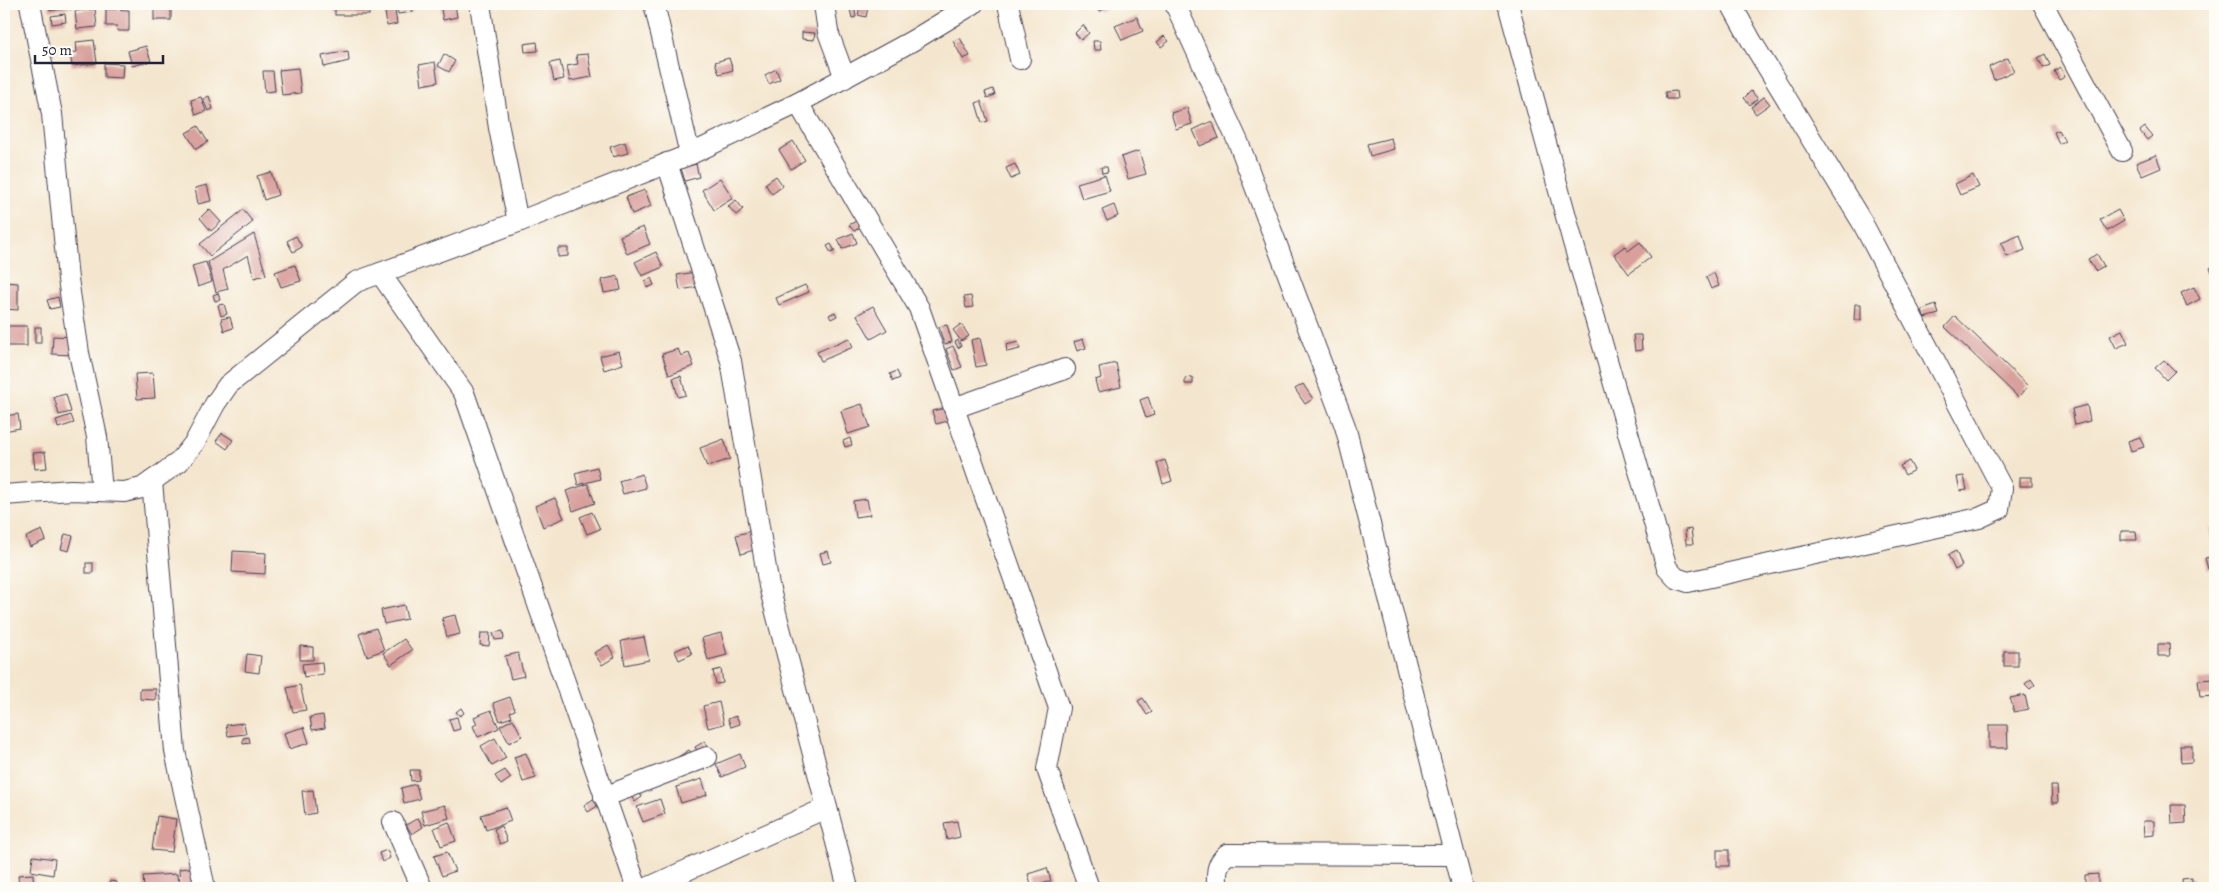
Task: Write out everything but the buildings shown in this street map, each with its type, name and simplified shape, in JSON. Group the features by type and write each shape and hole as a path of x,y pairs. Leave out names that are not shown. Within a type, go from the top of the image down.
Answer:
{"street":[{"path":"30,4 52,114 68,279 80,353 97,437 102,491"},
{"path":"480,4 499,128 518,222"},
{"path":"654,4 691,154"},
{"path":"824,4 828,32 845,78"},
{"path":"4,495 71,490 124,492 142,488 179,462 194,442 228,385 356,282 518,222 691,154 798,103 973,4"},
{"path":"1008,4 1020,59"},
{"path":"1176,4 1240,144 1346,426 1463,888"},
{"path":"1508,4 1573,242 1667,568 1676,578 1688,582 1979,518 1999,509 2002,488 1862,222 1752,42 1731,4"},
{"path":"2043,4 2122,151"},
{"path":"798,103 919,308 1059,708 1047,769 1089,888"},
{"path":"667,163 731,361 769,586 848,888"},
{"path":"380,274 464,394 637,888"},
{"path":"954,408 1065,369"},
{"path":"152,481 175,751 205,888"},
{"path":"604,797 707,757"},
{"path":"647,888 826,808"},
{"path":"394,822 422,888"},
{"path":"1217,888 1216,870 1219,862 1227,854 1454,855"}]}
